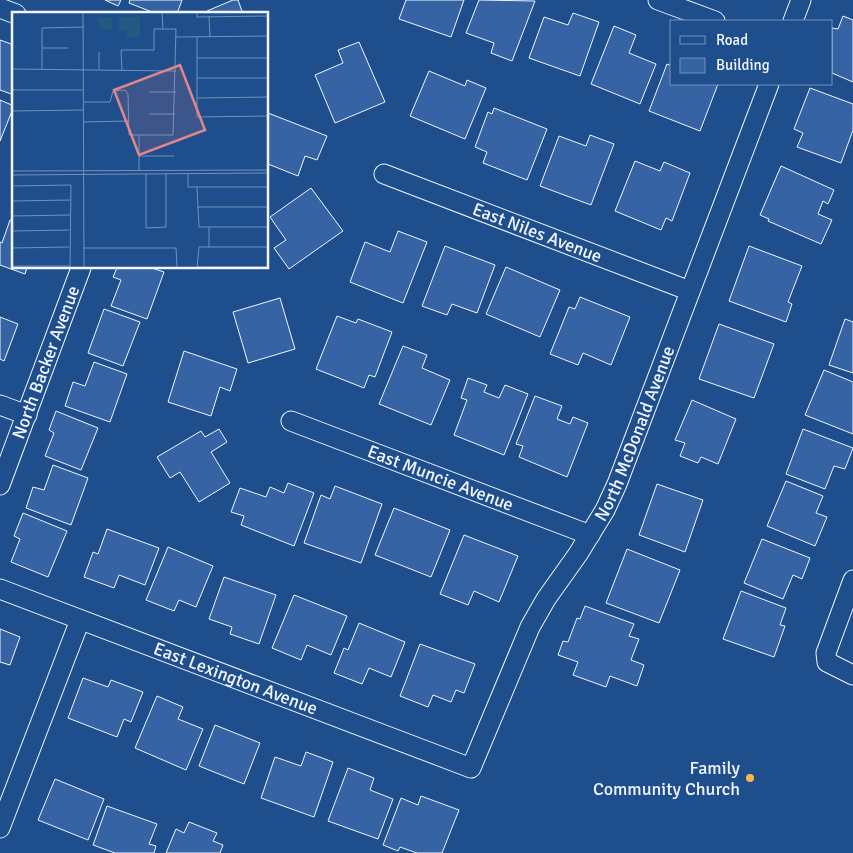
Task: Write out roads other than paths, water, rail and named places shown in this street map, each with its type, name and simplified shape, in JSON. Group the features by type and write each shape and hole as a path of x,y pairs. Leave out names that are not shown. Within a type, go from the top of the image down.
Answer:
{"street":[{"path":"658,0 712,20"},
{"path":"793,20 801,0"},
{"path":"0,8 12,12"},
{"name":"North McDonald Avenue","path":"471,768 530,627 546,599 590,535 616,484 769,85"},
{"name":"East Niles Avenue","path":"384,174 690,291"},
{"name":"North Backer Avenue","path":"0,485 82,269"},
{"path":"0,405 27,415"},
{"name":"East Muncie Avenue","path":"290,421 590,535"},
{"path":"853,580 826,653 827,662 853,675"},
{"name":"East Lexington Avenue","path":"0,589 471,768"},
{"path":"0,828 80,620"}],"place":[{"name":"Family Community Church","path":"750,778"}]}
